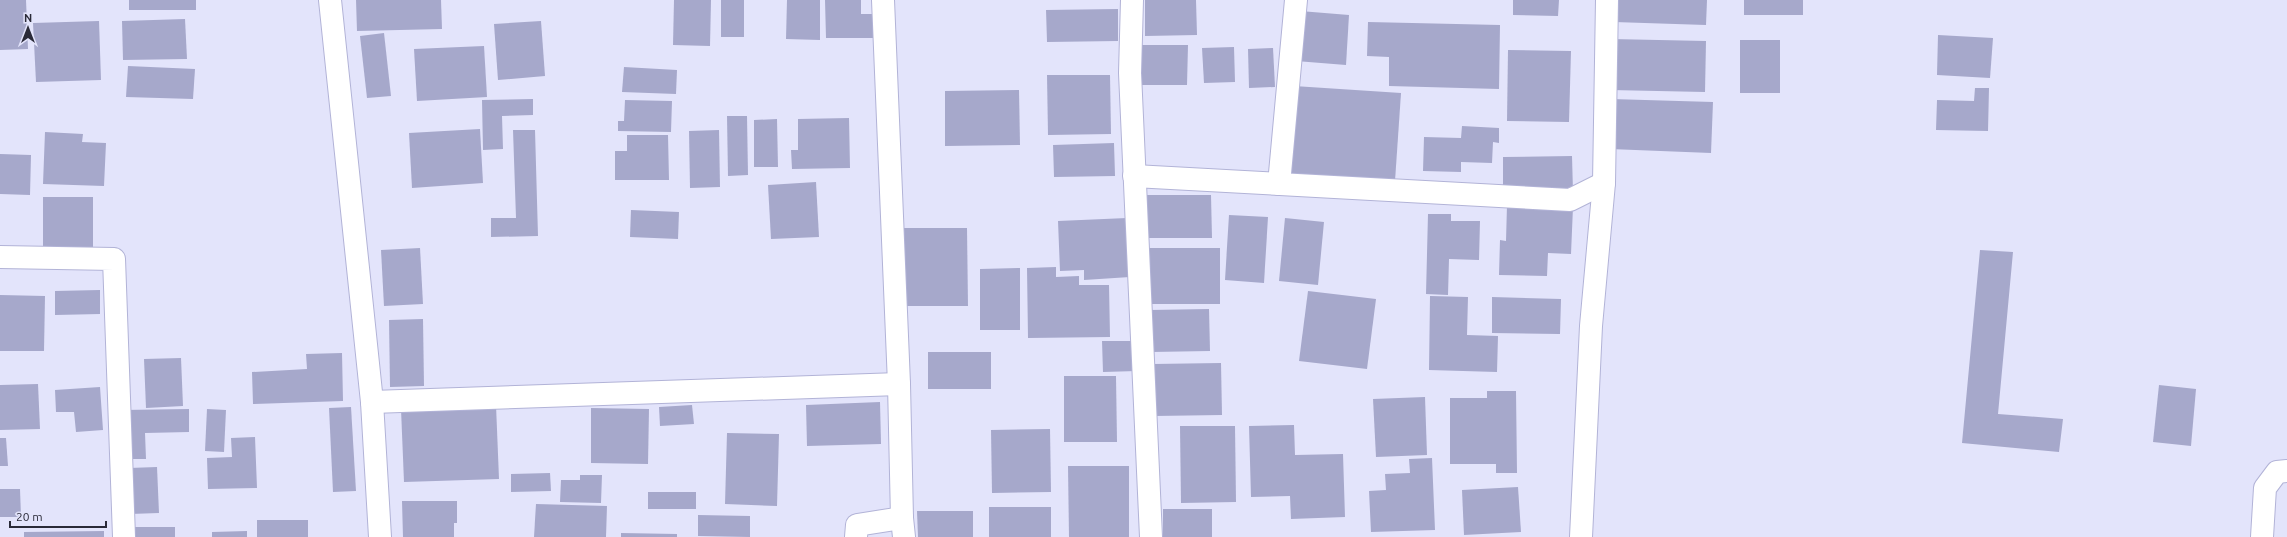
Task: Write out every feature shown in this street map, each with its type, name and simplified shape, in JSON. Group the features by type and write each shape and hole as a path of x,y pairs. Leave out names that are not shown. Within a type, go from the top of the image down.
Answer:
{"street":[{"path":"330,0 372,402 380,537"},
{"path":"856,537 857,525 903,527 884,0"},
{"path":"1132,0 1130,73 1151,537"},
{"path":"1279,184 1296,0"},
{"path":"1581,537 1591,326 1604,183 1607,0"},
{"path":"1134,176 1570,200 1604,183"},
{"path":"0,257 114,259 124,537"},
{"path":"372,402 899,384"},
{"path":"2262,537 2266,488 2277,472 2287,471"}],"building":[{"path":"0,0 26,0 28,49 0,50"},
{"path":"129,0 196,0 196,10 129,10"},
{"path":"356,0 441,0 442,29 357,31"},
{"path":"674,0 711,0 710,46 673,45"},
{"path":"721,0 744,0 744,37 721,37"},
{"path":"787,0 820,0 820,40 786,39"},
{"path":"825,0 861,0 861,14 874,14 874,38 826,38"},
{"path":"1145,0 1196,0 1197,35 1145,36"},
{"path":"1513,0 1559,0 1558,16 1513,15"},
{"path":"1614,0 1707,0 1706,25 1614,22"},
{"path":"1744,0 1803,0 1803,15 1744,15"},
{"path":"1118,9 1118,41 1047,42 1046,10"},
{"path":"1300,11 1349,15 1346,65 1296,61"},
{"path":"185,19 187,59 123,60 122,21"},
{"path":"99,21 101,80 36,82 33,23"},
{"path":"541,21 545,76 498,80 494,24"},
{"path":"1368,22 1500,25 1499,89 1389,86 1389,57 1367,56"},
{"path":"384,33 391,96 367,98 360,36"},
{"path":"1938,35 1993,38 1990,78 1937,75"},
{"path":"1611,39 1706,41 1705,92 1610,90"},
{"path":"1740,40 1780,40 1780,93 1740,93"},
{"path":"1140,45 1188,45 1187,85 1140,85"},
{"path":"484,46 487,97 417,101 414,49"},
{"path":"1234,47 1235,82 1204,83 1202,48"},
{"path":"1273,48 1275,87 1249,88 1248,49"},
{"path":"1508,50 1571,51 1569,122 1507,121"},
{"path":"128,66 195,69 193,99 126,97"},
{"path":"624,67 677,70 676,94 622,92"},
{"path":"1047,75 1110,75 1111,134 1048,135"},
{"path":"1294,86 1401,93 1395,181 1288,174"},
{"path":"1975,88 1989,88 1988,131 1936,130 1937,100 1974,101"},
{"path":"1019,90 1020,145 945,146 945,91"},
{"path":"533,99 533,115 502,116 503,149 483,150 482,100"},
{"path":"1611,99 1713,102 1711,153 1610,149"},
{"path":"625,100 672,101 671,132 618,131 618,121 624,121"},
{"path":"727,116 747,116 748,175 728,176"},
{"path":"849,118 850,168 792,169 791,150 798,150 798,119"},
{"path":"777,119 778,167 754,167 754,120"},
{"path":"1462,126 1499,128 1499,143 1493,142 1492,163 1461,162 1461,172 1423,171 1424,137 1461,138"},
{"path":"480,129 483,183 412,188 409,133"},
{"path":"513,130 535,130 538,236 491,237 491,218 516,218"},
{"path":"719,130 720,187 690,188 689,131"},
{"path":"45,132 83,134 82,142 106,143 104,186 43,184"},
{"path":"627,135 668,135 669,180 615,180 615,151 627,151"},
{"path":"1114,143 1115,176 1054,177 1053,145"},
{"path":"0,154 31,155 30,195 0,194"},
{"path":"1572,156 1573,192 1503,193 1503,157"},
{"path":"816,182 819,237 771,239 768,185"},
{"path":"1146,195 1211,195 1212,238 1146,238"},
{"path":"43,197 93,197 93,249 43,249"},
{"path":"1507,205 1573,207 1571,254 1548,253 1547,276 1499,275 1500,240 1506,241"},
{"path":"631,210 679,212 678,239 630,237"},
{"path":"1428,214 1451,214 1451,221 1480,221 1479,260 1449,259 1448,295 1426,294"},
{"path":"1229,215 1268,217 1264,283 1225,280"},
{"path":"1127,218 1130,277 1084,280 1084,270 1060,271 1058,221"},
{"path":"1285,218 1324,222 1318,285 1279,281"},
{"path":"904,228 967,228 968,306 905,306"},
{"path":"420,248 423,304 384,306 381,250"},
{"path":"1149,248 1220,248 1220,304 1149,304"},
{"path":"1980,250 2013,252 1998,414 2063,419 2059,452 1962,443"},
{"path":"1056,267 1056,277 1079,276 1079,285 1109,285 1110,337 1028,338 1027,268"},
{"path":"1020,268 1020,330 980,330 980,269"},
{"path":"100,290 100,314 55,315 55,291"},
{"path":"1308,291 1376,299 1367,369 1299,361"},
{"path":"0,295 45,296 44,351 0,351"},
{"path":"1430,296 1468,297 1467,335 1498,336 1497,372 1429,370"},
{"path":"1492,297 1561,299 1560,334 1492,333"},
{"path":"1209,309 1210,351 1151,352 1150,310"},
{"path":"423,319 424,386 390,387 389,320"},
{"path":"1102,341 1136,341 1137,371 1103,372"},
{"path":"928,352 991,352 991,389 928,389"},
{"path":"342,353 343,401 253,404 252,372 307,369 306,354"},
{"path":"181,358 183,406 146,408 144,359"},
{"path":"1221,363 1222,415 1154,416 1153,364"},
{"path":"1064,376 1116,376 1117,442 1064,442"},
{"path":"38,384 40,429 0,430 0,385"},
{"path":"2159,385 2196,389 2191,446 2153,442"},
{"path":"100,387 103,430 76,432 74,412 56,412 55,390"},
{"path":"1487,391 1516,391 1517,473 1496,473 1496,464 1450,464 1450,398 1487,398"},
{"path":"1425,397 1427,455 1376,457 1373,399"},
{"path":"880,402 881,444 807,446 806,405"},
{"path":"496,405 499,479 404,482 401,409"},
{"path":"692,405 694,424 660,426 659,407"},
{"path":"351,407 356,491 333,492 329,408"},
{"path":"591,408 649,409 648,464 591,463"},
{"path":"189,409 189,432 145,433 146,459 125,459 123,410"},
{"path":"207,409 226,410 224,452 205,451"},
{"path":"1294,425 1295,455 1343,454 1345,517 1291,519 1290,496 1251,497 1249,426"},
{"path":"1180,426 1235,426 1236,502 1181,503"},
{"path":"1050,429 1051,492 992,493 991,430"},
{"path":"727,433 779,434 777,506 725,504"},
{"path":"255,437 257,488 208,489 207,458 232,457 231,438"},
{"path":"0,438 6,438 8,466 0,466"},
{"path":"1432,458 1435,530 1371,532 1369,491 1386,490 1385,474 1410,473 1409,459"},
{"path":"1068,466 1129,466 1129,537 1069,537"},
{"path":"157,467 159,513 130,514 129,468"},
{"path":"550,473 551,491 511,492 511,474"},
{"path":"580,475 602,475 601,503 560,502 561,480 580,480"},
{"path":"1518,487 1521,532 1464,535 1462,490"},
{"path":"0,489 20,489 21,517 0,517"},
{"path":"648,492 696,492 696,509 648,509"},
{"path":"402,501 457,501 457,523 454,523 454,537 403,537"},
{"path":"536,504 607,506 606,537 534,537"},
{"path":"989,507 1051,507 1051,537 989,537"},
{"path":"1163,509 1212,509 1212,537 1163,537"},
{"path":"917,511 973,511 973,537 918,537"},
{"path":"698,515 750,516 750,537 698,536"},
{"path":"257,520 308,520 308,537 257,537"},
{"path":"132,527 175,527 175,537 132,537"},
{"path":"104,531 104,537 24,537 24,532"},
{"path":"247,531 247,537 212,537 212,532"},
{"path":"621,533 677,534 677,537 621,537"}]}
